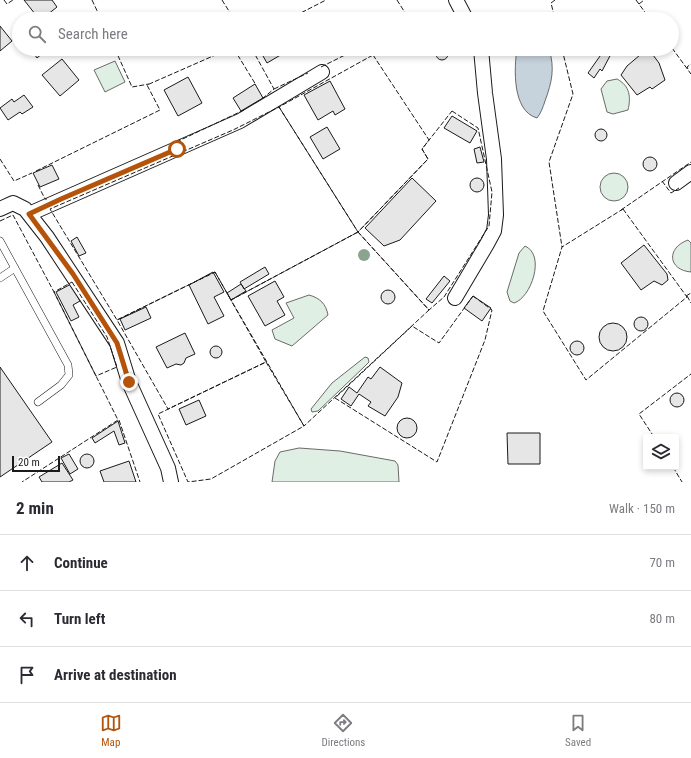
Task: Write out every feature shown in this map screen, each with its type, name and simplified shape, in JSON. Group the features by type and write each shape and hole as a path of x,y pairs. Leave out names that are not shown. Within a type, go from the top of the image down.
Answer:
{"street":[{"path":"456,0 462,12"},
{"path":"455,298 488,244 494,231 496,216 494,159 482,56"},
{"path":"29,214 240,121 322,72"},
{"path":"676,183 691,172"},
{"path":"0,209 14,203 25,209 69,268 117,343 129,382 168,468 171,482"}],"lane":[{"path":"0,241 68,365 69,375 62,385 38,402"},
{"path":"0,278 16,268"}],"green space":[{"path":"115,61 125,82 105,92 94,70"},
{"path":"617,79 627,88 629,105 628,110 613,114 607,112 601,89 607,81"},
{"path":"614,173 624,177 628,187 624,197 614,201 604,197 600,187 604,177"},
{"path":"688,240 691,243 691,272 678,267 674,263 673,258 673,253 676,248"},
{"path":"525,246 531,251 535,258 534,276 526,293 514,303 510,301 507,292 519,253"},
{"path":"309,295 322,302 328,315 292,346 275,339 272,330 294,318 286,303"},
{"path":"365,357 368,358 369,362 318,411 312,412 311,409 332,383"},
{"path":"299,448 340,451 395,461 398,465 399,482 272,482 275,461 280,452"}],"shaded area":[{"path":"516,56 551,56 551,81 543,108 537,118 529,114 523,107 519,98 516,88"}],"building":[{"path":"24,0 52,0 57,7 51,12 33,12"},
{"path":"0,26 12,41 0,51"},
{"path":"263,56 279,56 267,63"},
{"path":"436,56 448,56 444,60 440,60"},
{"path":"600,56 610,56 602,71 600,69 594,78 588,73"},
{"path":"639,56 654,56 659,63 665,80 652,89 650,87 637,95 621,75 627,66"},
{"path":"62,59 79,80 60,96 42,75"},
{"path":"188,77 202,103 178,116 164,90"},
{"path":"330,81 345,109 335,115 333,111 318,120 304,95"},
{"path":"255,84 263,98 241,111 233,98"},
{"path":"24,95 33,107 22,114 20,112 8,120 0,108 12,99 14,102"},
{"path":"452,116 477,131 470,143 444,128"},
{"path":"327,127 340,149 323,159 310,137"},
{"path":"599,129 603,129 607,135 603,141 599,141 595,137 595,133"},
{"path":"480,147 484,162 477,163 474,149"},
{"path":"650,157 655,159 657,164 655,169 650,171 645,169 643,164 645,159"},
{"path":"52,165 59,179 40,187 33,173"},
{"path":"412,178 436,201 400,240 384,246 365,228"},
{"path":"477,178 482,180 484,185 482,190 477,192 472,190 470,185 472,180"},
{"path":"77,237 86,253 79,256 71,241"},
{"path":"644,245 667,274 668,280 662,285 654,281 641,290 621,263"},
{"path":"265,267 269,274 244,289 240,282"},
{"path":"213,272 224,292 214,297 224,316 208,324 189,285"},
{"path":"444,276 450,281 432,303 426,299"},
{"path":"275,281 284,297 277,301 285,315 265,326 248,296"},
{"path":"71,284 80,301 73,305 79,317 71,321 56,292"},
{"path":"241,284 246,291 231,300 227,293"},
{"path":"388,290 393,292 395,297 393,302 388,304 383,302 381,297 383,292"},
{"path":"473,296 491,308 482,321 464,308"},
{"path":"146,307 151,318 125,330 120,319"},
{"path":"641,317 646,319 648,324 646,329 641,331 636,329 634,324 636,319"},
{"path":"613,323 623,327 627,337 623,347 613,351 603,347 599,337 603,327"},
{"path":"185,333 195,354 186,358 184,363 181,365 176,364 167,368 156,347"},
{"path":"577,341 582,343 584,348 582,353 577,355 572,353 570,348 572,343"},
{"path":"214,346 218,346 222,352 218,358 214,358 210,354 210,350"},
{"path":"0,367 52,442 0,477"},
{"path":"380,367 402,383 398,397 385,416 368,406 371,402 359,394 351,406 341,399 349,387 357,393 368,377 371,379"},
{"path":"677,393 682,395 684,400 682,405 677,407 672,405 670,400 672,395"},
{"path":"199,400 206,416 186,425 179,409"},
{"path":"407,418 414,421 417,428 414,435 407,438 400,435 397,428 400,421"},
{"path":"118,421 125,443 119,445 114,431 95,443 92,438"},
{"path":"507,433 540,433 540,464 508,464"},
{"path":"69,454 78,469 70,474 61,458"},
{"path":"87,454 92,456 94,461 92,466 87,468 82,466 80,461 82,456"},
{"path":"129,461 136,482 104,482 100,471"},
{"path":"62,463 73,480 69,482 42,482 39,477"}],"fence":[{"path":"4,0 7,4 13,0"},
{"path":"92,0 98,12"},
{"path":"222,0 230,12"},
{"path":"303,12 326,0"},
{"path":"397,0 405,12"},
{"path":"553,12 551,3 555,0"},
{"path":"636,0 645,12"},
{"path":"639,4 644,0"},
{"path":"118,56 132,87 149,84"},
{"path":"36,171 160,110 147,85 213,56"},
{"path":"238,56 256,85"},
{"path":"256,56 274,89 263,98 262,97"},
{"path":"321,67 343,56"},
{"path":"371,56 279,107 358,232 428,159 422,149 429,140 374,56"},
{"path":"563,246 562,247 549,162 573,94 564,56"},
{"path":"678,56 691,74"},
{"path":"688,69 687,67 691,64"},
{"path":"274,89 308,73"},
{"path":"279,107 358,232 231,300 215,272 117,320 50,209 233,130 279,107"},
{"path":"170,145 244,110"},
{"path":"452,111 478,128 492,192 489,226 444,297 429,310 358,232 428,159 422,149 452,111"},
{"path":"0,159 14,181 32,173"},
{"path":"621,210 691,162"},
{"path":"662,181 671,193 679,188"},
{"path":"38,185 45,199 47,199"},
{"path":"623,209 687,297 586,380 543,311 562,247 623,209"},
{"path":"0,221 13,215 54,292 118,420 22,482"},
{"path":"358,232 429,310 304,426 231,300 358,232"},
{"path":"215,272 266,362 168,409 117,320 215,272"},
{"path":"72,282 107,337 117,367 96,376 54,292 72,282"},
{"path":"686,296 691,293"},
{"path":"473,296 492,310 485,340 437,462 335,398 412,326 439,343 473,296"},
{"path":"687,296 691,303"},
{"path":"266,362 304,426 211,479 188,482 158,414 266,362"},
{"path":"652,434 639,414 691,374"},
{"path":"119,420 140,482"},
{"path":"675,470 682,482"}],"route":[{"path":"129,382 117,343 73,274 29,214 112,176 177,149"}]}
